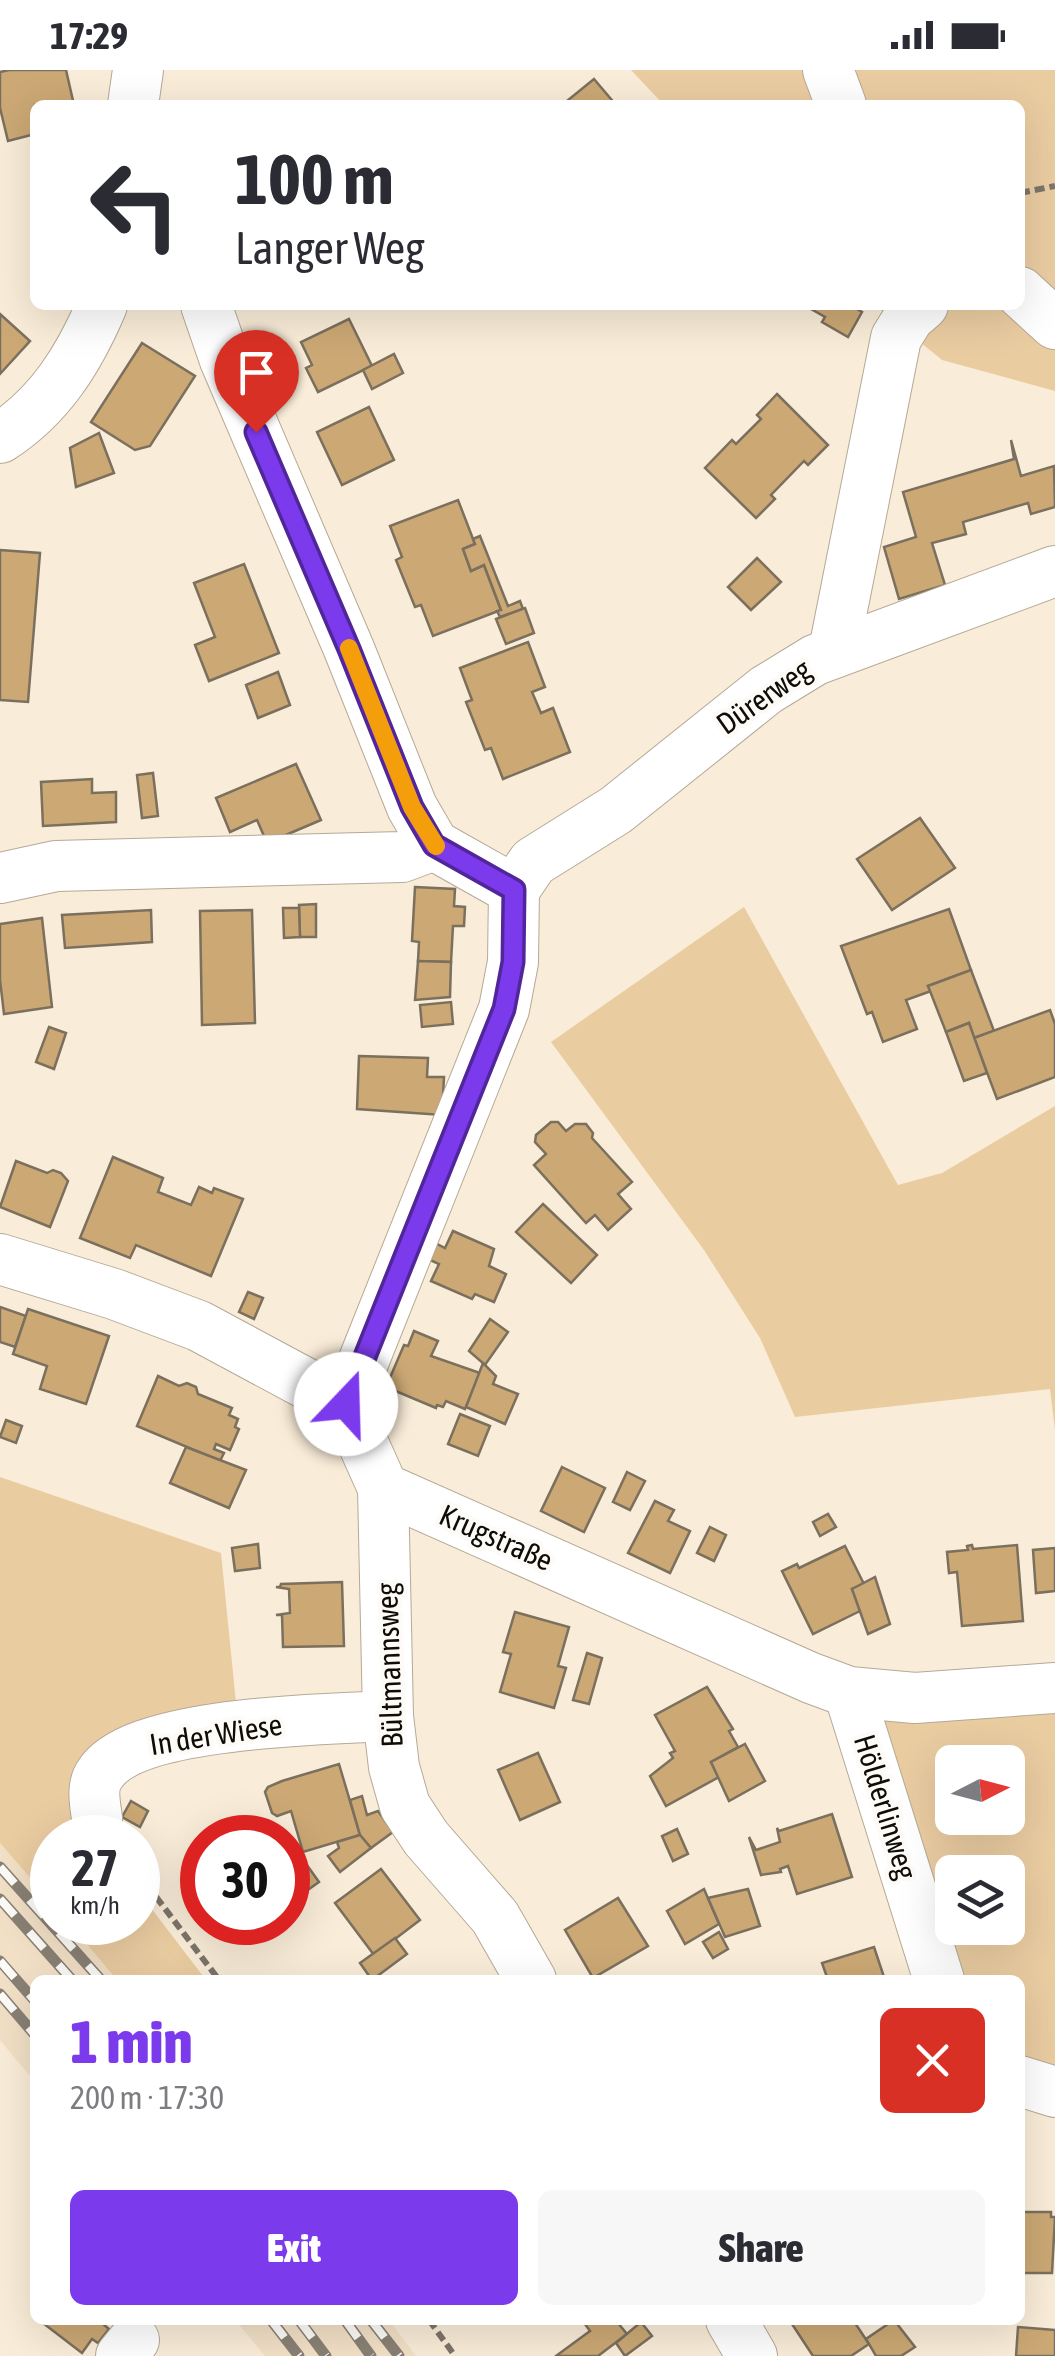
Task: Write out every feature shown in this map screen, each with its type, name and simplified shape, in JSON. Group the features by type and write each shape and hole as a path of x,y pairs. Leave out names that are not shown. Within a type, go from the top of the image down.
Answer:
{"street":[{"path":"134,100 138,70"},
{"path":"828,70 838,100"},
{"path":"1025,297 1055,324"},
{"path":"0,438 24,423 56,389 78,357 100,310"},
{"path":"214,310 225,360 412,807 434,845 514,890 513,962 504,1009 346,1404"},
{"path":"834,650 896,338 917,310"},
{"name":"Dürerweg","path":"514,890 533,862 616,810 766,690 834,650 1055,571"},
{"path":"0,878 56,866 402,857 434,845"},
{"path":"0,1260 114,1294 199,1326 346,1404 383,1488"},
{"name":"Krugstraße","path":"383,1488 849,1692 915,1698 1055,1688"},
{"name":"Bültmannsweg","path":"383,1488 388,1716 394,1767 406,1806 426,1838 495,1917 528,1975"},
{"name":"Hölderlinweg","path":"849,1692 937,1975"},
{"name":"In der Wiese","path":"97,1815 94,1797 98,1776 114,1760 137,1747 206,1730 388,1716"},
{"path":"1025,2083 1055,2092"},
{"path":"733,2325 752,2356"}],"path":[{"path":"1025,191 1055,186"},
{"path":"160,1902 215,1975"},
{"path":"433,2325 456,2356"}],"shaded area":[{"path":"631,70 1055,70 1055,391 942,360 881,310 1025,310 1025,100 659,100"},
{"path":"744,907 898,1185 942,1173 1055,1106 1055,1430 1050,1389 795,1417 760,1338 704,1250 551,1042"},
{"path":"0,1477 221,1553 237,1713 127,1738 104,1815 30,1815 30,1878 0,1843"},
{"path":"1055,1709 1055,2080 1025,2070 1025,1975 958,1975 949,1945 1025,1945 1025,1855 935,1855 935,1899 879,1719"},
{"path":"0,1843 30,1878 30,1945 88,1945 113,1975 30,1975 30,2076 0,2040"},
{"path":"160,1920 202,1975 113,1975 88,1945 160,1945"},
{"path":"239,2325 393,2325 416,2356 265,2356"}],"building":[{"path":"66,70 73,100 30,100 30,135 8,141 0,108 0,72"},
{"path":"594,79 612,100 568,100"},
{"path":"813,310 862,312 848,337 822,322 825,317"},
{"path":"0,314 30,341 0,374"},
{"path":"349,319 372,366 318,392 306,368 312,365 301,342"},
{"path":"142,343 195,376 150,446 135,450 91,422"},
{"path":"394,354 403,373 372,389 363,370"},
{"path":"777,394 828,445 808,465 804,461 771,495 775,499 756,518 705,468 732,440 736,444 761,419 757,415"},
{"path":"369,407 394,460 342,485 317,432"},
{"path":"99,433 114,473 76,487 70,448"},
{"path":"1011,440 1021,476 1054,466 1055,507 1031,514 1028,503 963,522 966,534 932,543 945,585 899,599 884,547 916,537 903,492 1014,459"},
{"path":"458,500 475,544 463,549 471,571 484,565 501,610 433,636 421,605 415,607 396,560 402,557 390,526"},
{"path":"480,536 508,606 520,601 523,609 500,617 497,611 501,610 484,565 471,571 463,549 475,544 473,539"},
{"path":"0,550 40,553 28,702 0,700"},
{"path":"757,558 781,582 751,610 728,587"},
{"path":"244,564 279,653 209,681 195,645 215,637 194,583"},
{"path":"525,608 534,633 506,644 496,619"},
{"path":"528,642 545,687 532,692 541,713 553,708 570,752 503,779 491,748 485,750 466,702 472,700 460,668"},
{"path":"278,672 290,705 258,718 246,685"},
{"path":"296,764 321,820 267,843 257,820 230,832 216,798"},
{"path":"153,773 158,816 142,818 137,775"},
{"path":"92,779 92,793 116,792 116,822 43,826 41,782"},
{"path":"920,818 955,868 892,910 857,859"},
{"path":"415,887 455,889 454,906 465,907 464,926 453,926 451,962 418,961 419,942 412,941"},
{"path":"316,904 316,937 300,937 299,905"},
{"path":"283,908 299,908 300,937 284,938"},
{"path":"949,909 971,970 928,986 931,991 906,1000 917,1029 883,1042 872,1012 867,1014 841,946"},
{"path":"151,910 152,942 65,948 62,915"},
{"path":"252,910 255,1023 202,1025 200,911"},
{"path":"42,918 52,1007 4,1014 0,924"},
{"path":"418,961 451,962 450,997 415,1000"},
{"path":"971,970 994,1031 974,1038 969,1023 946,1032 928,986"},
{"path":"451,1002 453,1024 422,1027 420,1005"},
{"path":"1050,1010 1055,1024 1055,1077 997,1099 974,1038"},
{"path":"969,1023 987,1073 964,1081 946,1032"},
{"path":"49,1027 66,1033 54,1069 36,1062"},
{"path":"359,1056 428,1058 427,1077 444,1077 442,1115 357,1109"},
{"path":"551,1122 558,1122 566,1131 575,1124 586,1124 592,1138 632,1182 618,1194 631,1209 608,1230 595,1215 586,1223 534,1165 546,1154 535,1142 536,1135"},
{"path":"113,1157 163,1178 158,1192 191,1205 199,1187 243,1199 211,1276 136,1245 130,1258 80,1238"},
{"path":"16,1161 47,1173 61,1173 68,1181 50,1227 0,1207"},
{"path":"543,1204 597,1255 571,1283 516,1232"},
{"path":"453,1231 494,1249 489,1266 506,1274 494,1302 475,1294 472,1299 431,1281 439,1264 428,1259 435,1243 445,1248"},
{"path":"248,1292 263,1298 254,1319 239,1312"},
{"path":"0,1307 26,1316 15,1347 0,1342"},
{"path":"28,1309 109,1336 86,1404 40,1389 47,1366 13,1354"},
{"path":"490,1319 508,1332 485,1365 469,1351"},
{"path":"414,1331 438,1341 431,1356 480,1373 465,1409 446,1401 443,1407 436,1408 386,1387"},
{"path":"483,1363 496,1376 493,1384 518,1394 505,1424 466,1407"},
{"path":"158,1376 179,1386 187,1383 196,1387 198,1394 232,1408 229,1415 238,1419 235,1427 239,1429 230,1450 216,1444 214,1449 224,1453 220,1461 137,1426"},
{"path":"460,1414 490,1426 478,1456 448,1444"},
{"path":"6,1420 22,1426 16,1443 0,1437"},
{"path":"186,1447 246,1470 229,1508 170,1483"},
{"path":"562,1467 605,1488 584,1532 541,1511"},
{"path":"627,1472 645,1481 630,1510 613,1502"},
{"path":"655,1501 674,1510 668,1521 690,1531 670,1573 628,1553"},
{"path":"828,1514 836,1527 820,1536 813,1522"},
{"path":"710,1527 726,1535 714,1561 697,1553"},
{"path":"258,1544 260,1568 235,1571 232,1548"},
{"path":"972,1545 973,1549 1017,1545 1023,1621 962,1626 957,1572 949,1573 947,1552 968,1550 967,1546"},
{"path":"845,1546 864,1584 852,1589 862,1610 813,1634 782,1571 797,1564 799,1568"},
{"path":"1055,1548 1055,1591 1036,1593 1033,1550"},
{"path":"875,1577 890,1624 868,1634 852,1589"},
{"path":"342,1582 344,1646 283,1647 282,1615 276,1615 290,1613 289,1589 276,1587"},
{"path":"515,1612 569,1627 558,1666 566,1668 554,1708 500,1692 511,1654 503,1652"},
{"path":"587,1653 602,1658 589,1704 573,1700"},
{"path":"707,1687 733,1729 729,1731 738,1747 711,1762 719,1777 666,1806 650,1776 673,1758 670,1753 675,1751 655,1715"},
{"path":"745,1744 765,1781 729,1801 711,1762"},
{"path":"538,1753 560,1802 520,1820 498,1770"},
{"path":"339,1764 360,1835 310,1850 310,1815 272,1813 265,1792 282,1781"},
{"path":"362,1796 367,1815 378,1811 393,1832 371,1848 360,1835 350,1800"},
{"path":"131,1801 148,1811 146,1815 123,1815"},
{"path":"832,1814 852,1877 797,1894 788,1866 781,1872 761,1875 749,1837 756,1850 780,1842 777,1828 779,1831"},
{"path":"677,1829 688,1854 673,1861 662,1836"},
{"path":"360,1835 371,1848 340,1872 328,1856 339,1848 337,1842"},
{"path":"310,1869 319,1882 310,1888"},
{"path":"381,1869 420,1920 374,1955 335,1903"},
{"path":"704,1889 719,1924 685,1944 667,1911"},
{"path":"748,1889 760,1926 725,1937 708,1898"},
{"path":"618,1898 648,1946 598,1975 591,1975 565,1930"},
{"path":"719,1932 728,1949 713,1958 703,1942"},
{"path":"395,1938 407,1954 379,1975 368,1975 360,1963"},
{"path":"874,1947 883,1975 826,1975 822,1963"},
{"path":"1025,2212 1051,2212 1051,2217 1055,2217 1052,2273 1025,2273"},
{"path":"46,2325 104,2325 109,2329 98,2343 92,2339 82,2353"},
{"path":"586,2325 620,2325 627,2334 598,2356 556,2356 590,2331"},
{"path":"637,2325 643,2325 652,2336 625,2356 616,2343"},
{"path":"793,2325 856,2325 869,2344 851,2356 813,2356"},
{"path":"887,2325 898,2325 915,2347 901,2356 876,2356 866,2339"},
{"path":"1018,2327 1055,2330 1055,2356 1016,2356"}],"railway":[{"path":"0,1867 97,1975"},
{"path":"0,1899 68,1975"},
{"path":"0,1961 30,1995"},
{"path":"0,1994 30,2029"},
{"path":"275,2325 299,2356"},
{"path":"303,2325 326,2356"},
{"path":"349,2325 371,2356"},
{"path":"375,2325 399,2356"}],"slow traffic":[{"path":"349,648 412,807 436,846"}],"route":[{"path":"256,432 412,807 434,845 514,890 513,962 504,1009 346,1404"}]}
